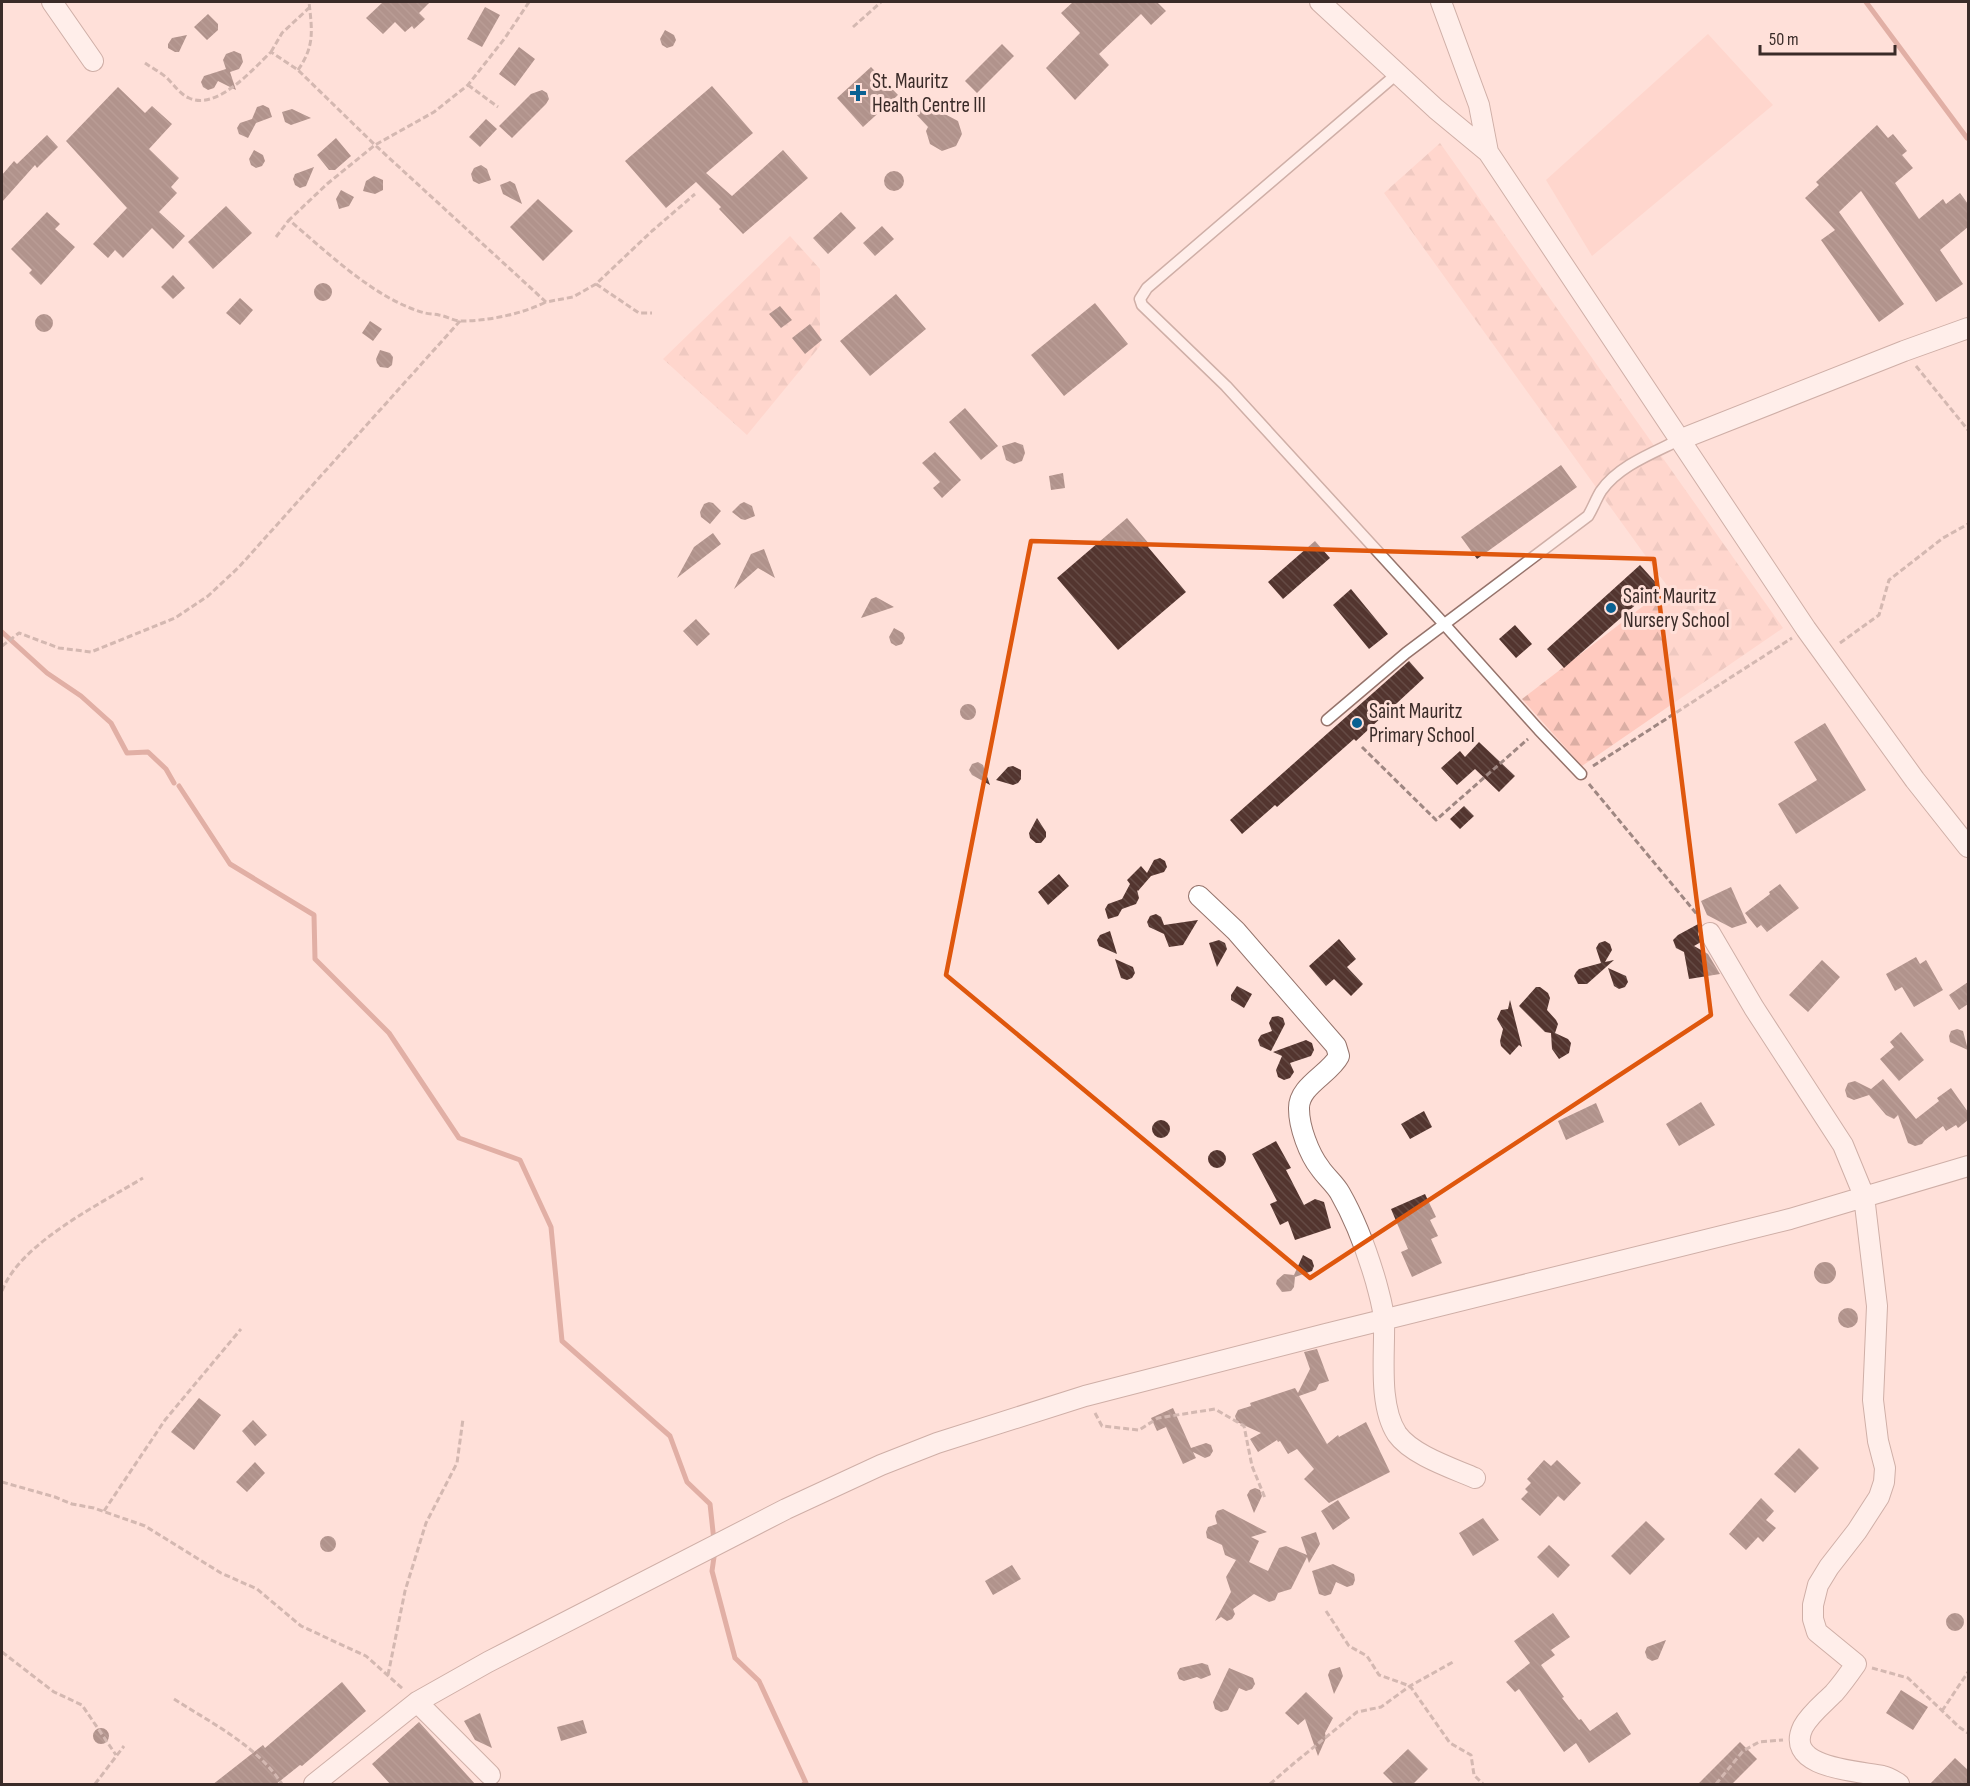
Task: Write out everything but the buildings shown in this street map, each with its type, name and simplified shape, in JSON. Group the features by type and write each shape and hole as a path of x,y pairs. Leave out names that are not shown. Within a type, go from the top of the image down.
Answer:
{"street":[{"path":"52,2 93,61"},
{"path":"1320,2 1462,133 1488,152 1806,629 1915,780 1968,847"},
{"path":"1441,2 1479,105 1488,152"},
{"path":"1679,440 1968,328"},
{"path":"1199,896 1236,931 1336,1046 1339,1056 1335,1064 1304,1093 1298,1106 1307,1142 1318,1166 1339,1191 1361,1234 1376,1283 1384,1320 1382,1371 1395,1431 1403,1442 1437,1462 1475,1478"},
{"path":"1710,933 1754,1008 1843,1144 1864,1196 1876,1305 1874,1400 1878,1441 1885,1468 1884,1482 1879,1497 1818,1585 1813,1605 1813,1619 1817,1632 1856,1664 1807,1722 1799,1739 1806,1755 1817,1762 1856,1773 1885,1776 1899,1785"},
{"path":"314,1785 417,1702 488,1662 777,1514 852,1478 937,1443 1085,1396 1779,1222 1968,1166"},
{"path":"417,1702 490,1775"}],"lane":[{"path":"1398,72 1147,288 1140,299 1142,305 1226,386 1581,774"},
{"path":"1327,720 1406,653 1588,516 1601,491 1616,476 1635,462 1679,440"}],"path":[{"path":"298,70 308,56 312,28 309,2"},
{"path":"276,237 289,220 327,184 375,145 434,112 468,85 505,38 529,2"},
{"path":"852,27 881,2"},
{"path":"145,63 167,77 176,89 189,98 202,101 211,99 227,91 271,52 282,33 310,7"},
{"path":"271,52 298,70 375,145 546,302"},
{"path":"468,85 498,107"},
{"path":"289,220 366,283 425,313 460,321 494,318 531,309 546,302 573,297 596,284 695,194"},
{"path":"596,284 639,313 652,314"},
{"path":"2,646 19,633 58,648 91,652 176,618 208,596 239,567 460,321"},
{"path":"1904,351 1968,430"},
{"path":"1824,655 1879,615 1888,580 1943,538 1968,524"},
{"path":"1710,933 1581,774 1806,629"},
{"path":"1362,747 1436,820 1539,730"},
{"path":"2,1291 7,1276 51,1234 143,1178"},
{"path":"104,1511 165,1420 241,1329"},
{"path":"1085,1396 1102,1425 1139,1430 1158,1418 1215,1409 1244,1426 1252,1466 1265,1498"},
{"path":"388,1675 405,1591 426,1523 457,1463 463,1419"},
{"path":"2,1482 72,1504 104,1511 145,1526 221,1573 257,1589 300,1626 366,1656 417,1702"},
{"path":"1326,1611 1349,1646 1367,1656 1379,1675 1410,1686 1450,1743 1471,1755 1474,1775 1483,1785"},
{"path":"2,1652 54,1692 82,1705 116,1755"},
{"path":"1270,1785 1357,1712 1381,1707 1410,1686 1454,1662"},
{"path":"1856,1664 1908,1678 1968,1733"},
{"path":"1942,1711 1968,1672"},
{"path":"174,1699 244,1744 274,1773 282,1785"},
{"path":"1716,1785 1743,1750 1759,1742 1784,1740 1801,1748"},
{"path":"95,1785 124,1746"}],"highlighted area":[{"path":"1031,541 1654,559 1711,1015 1310,1278 946,975"}],"green space":[{"path":"1708,34 1773,105 1592,256 1546,180"},
{"path":"1440,143 1783,628 1582,766 1522,699 1668,587 1384,193"},
{"path":"790,236 820,269 820,346 747,435 663,359"}],"waterway":[{"path":"1866,2 1967,138"},
{"path":"2,632 47,673 81,696 111,723 127,753 148,752 166,769 174,783"},
{"path":"179,786 230,864 314,915 315,959 389,1033 459,1138 520,1160 551,1227 562,1341 670,1436 687,1482 710,1504 714,1541"},
{"path":"715,1550 712,1571 735,1658 759,1681 806,1783 804,1784"}],"place":[{"name":"St. Mauritz Health Centre III","path":"858,93"},
{"name":"Saint Mauritz Nursery School","path":"1611,608"},
{"name":"Saint Mauritz Primary School","path":"1357,723"}]}
